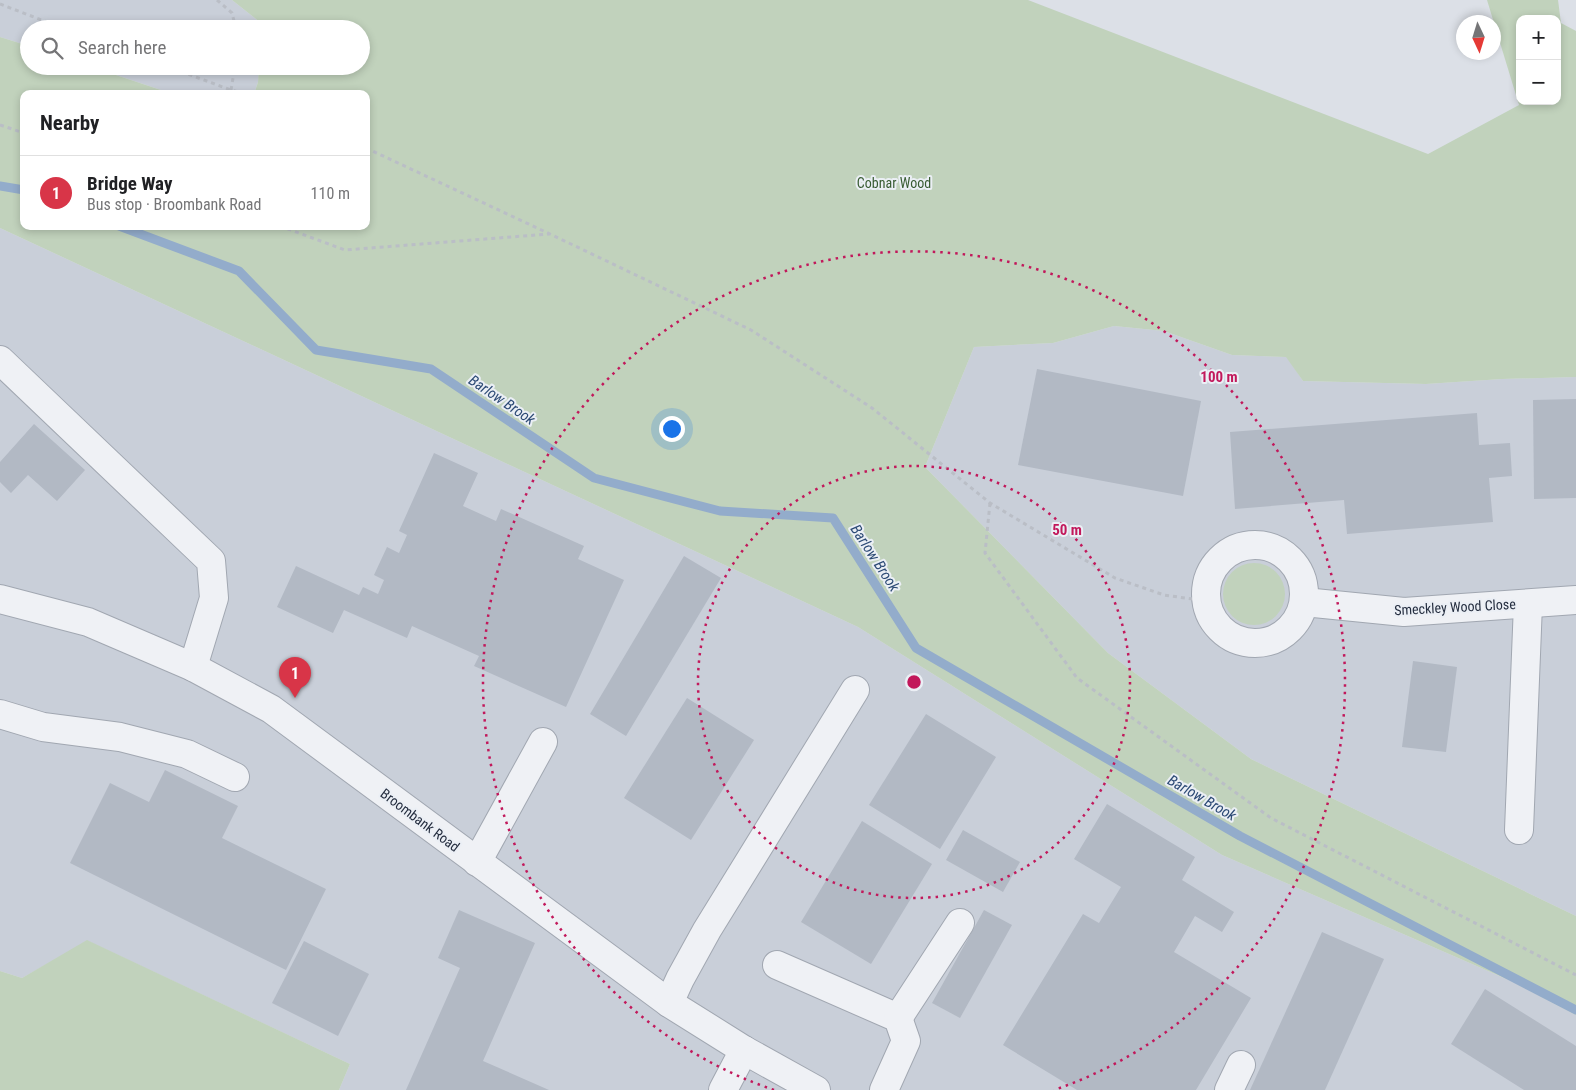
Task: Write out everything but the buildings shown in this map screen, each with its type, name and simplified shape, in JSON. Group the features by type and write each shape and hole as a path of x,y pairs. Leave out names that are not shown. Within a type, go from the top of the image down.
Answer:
{"street":[{"path":"0,360 211,561 214,598 193,667"},
{"path":"1256,545 1272,548 1287,556 1298,569 1303,585 1304,602 1299,617 1290,629 1276,638 1262,643 1246,643 1231,638 1219,628 1210,615 1206,600 1206,583 1212,568 1224,555 1239,547 1256,545"},
{"name":"Broombank Road","path":"0,599 88,622 193,667 271,709 669,1003 744,1050 816,1090"},
{"name":"Smeckley Wood Close","path":"1304,602 1404,612 1576,600"},
{"path":"1519,830 1528,604"},
{"path":"669,1003 707,930 855,690"},
{"path":"0,714 43,727 120,737 188,754 236,777"},
{"path":"477,862 543,742"},
{"path":"898,1018 960,923"},
{"path":"777,965 898,1018 906,1040 884,1090"},
{"path":"723,1090 744,1050"},
{"path":"1229,1090 1241,1065"}],"path":[{"path":"217,0 232,13 234,20"},
{"path":"0,4 42,20"},
{"path":"190,75 231,90 233,75"},
{"path":"0,125 20,132"},
{"path":"370,150 750,330 872,408 990,503 1114,578 1164,595 1206,600"},
{"path":"291,230 345,250 550,234"},
{"path":"990,503 985,553 1076,678 1271,818 1576,975"}],"shaded area":[{"path":"0,0 232,0 257,20 20,20 20,43 0,37"},
{"path":"116,75 258,75 255,90 161,90"},
{"path":"0,228 858,627 1222,855 1511,981 1576,1015 1576,1090 339,1090 350,1064 88,941 22,978 0,971"},
{"path":"1114,326 1164,331 1232,355 1287,357 1303,381 1426,384 1576,377 1576,916 1251,759 1108,653 925,467 974,347 1053,343"}],"green space":[{"name":"Cobnar Wood","path":"232,0 1028,0 1428,154 1519,105 1561,105 1561,23 1576,31 1576,377 1426,384 1303,381 1286,357 1232,355 1164,331 1114,326 1053,343 974,347 925,467 1108,653 1251,759 1576,916 1576,1015 1511,981 1222,855 858,627 0,228 0,37 20,43 20,75 116,75 161,90 20,90 20,230 370,230 370,90 255,90 258,75 370,75 370,20 257,20"},
{"path":"1487,0 1558,0 1560,15 1516,15 1516,95 1501,46 1501,15 1492,15"},
{"path":"1248,563 1260,563 1276,572 1283,582 1285,594 1283,606 1276,616 1260,625 1248,625 1237,620 1228,611 1223,600 1223,588 1228,577 1237,568"},
{"path":"87,940 350,1064 339,1090 0,1090 0,971 22,978"}],"waterway":[{"name":"Barlow Brook","path":"0,186 20,189"},
{"name":"Barlow Brook","path":"130,230 239,271 316,350 431,369 594,478 720,511 833,518 916,648 1240,836 1576,1010"}],"place":[{"name":"Bridge Way","path":"295,698"}]}
